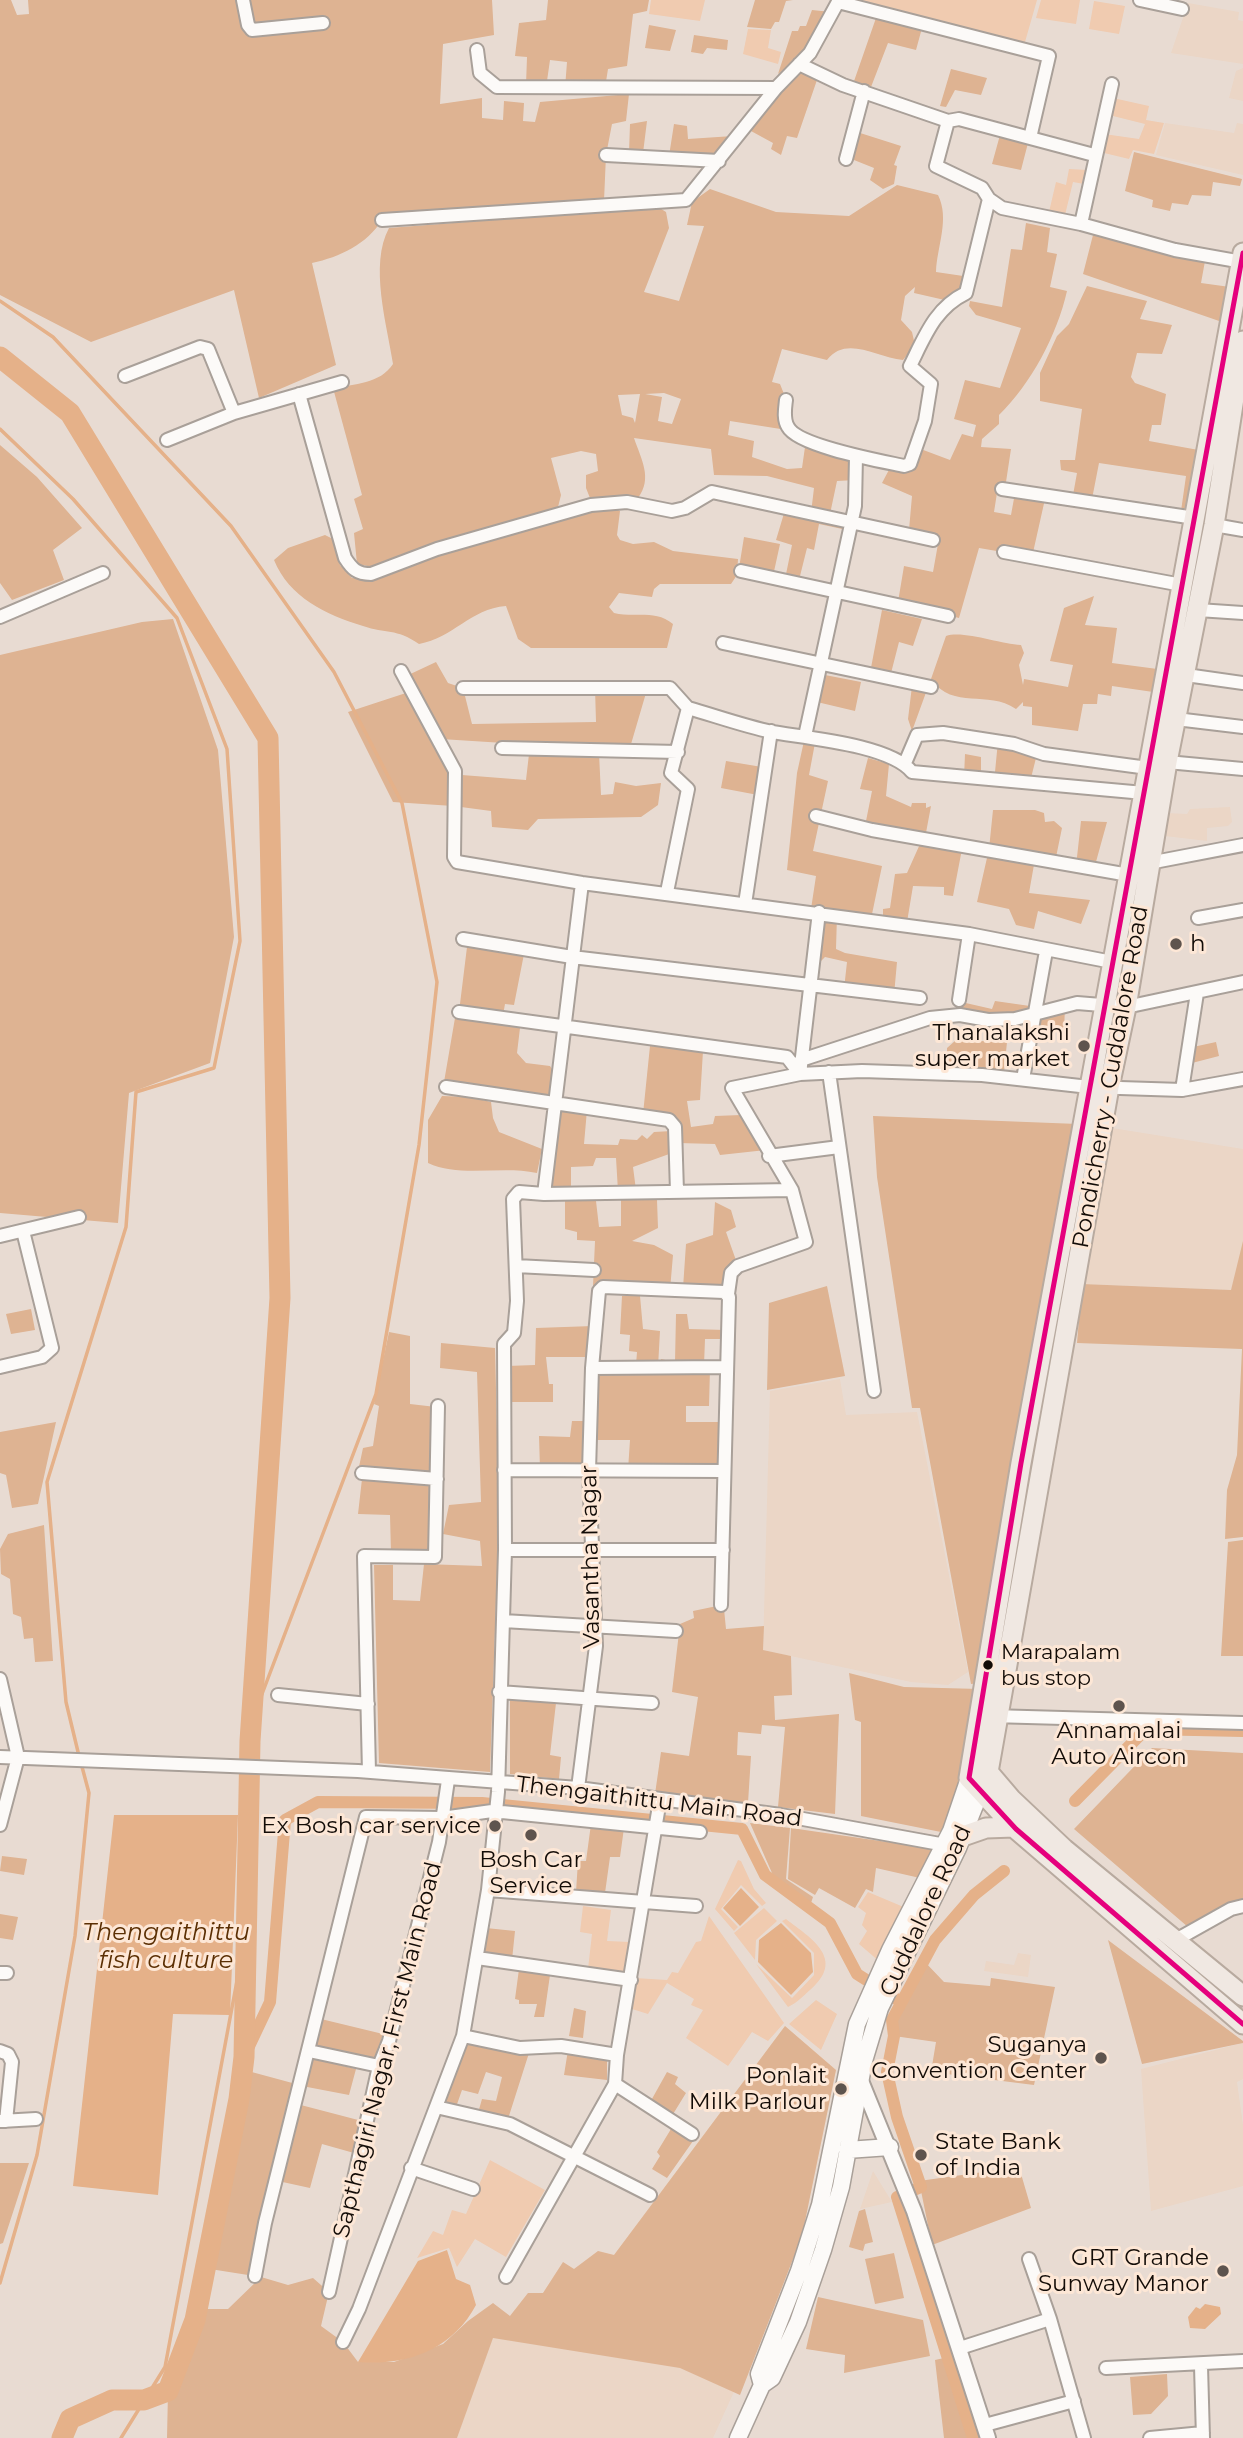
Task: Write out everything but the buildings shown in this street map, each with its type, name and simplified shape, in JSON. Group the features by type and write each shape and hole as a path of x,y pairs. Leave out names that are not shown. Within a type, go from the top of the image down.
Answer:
{"highway":[{"name":"Pondicherry - Cuddalore Road","path":"989,1715 1052,1290 1112,962 1144,793 1176,719 1198,610 1204,525 1242,259"},
{"name":"Pondicherry - Cuddalore Road","path":"977,1777 1073,1292 1126,1007 1149,863 1158,765 1182,585 1204,525 1243,341"},
{"path":"1052,1290 1073,1292"},
{"path":"977,1777 1014,1827 1242,1993"},
{"path":"977,1777 1011,1799 1079,1872 1243,2024"},
{"path":"955,1843 986,1828 1014,1827"}],"main road":[{"name":"Cuddalore Road","path":"762,2385 759,2374 799,2271 823,2195 865,2027 897,1954 955,1843 977,1777"},
{"name":"Cuddalore Road","path":"738,2438 762,2385 772,2378 802,2310 823,2250 847,2150 856,2063"},
{"path":"847,2150 890,2147"}],"street":[{"path":"243,0 248,25 252,30 323,23"},
{"path":"1140,0 1182,9"},
{"path":"382,220 686,200 776,88 810,53 838,1 1049,56 1030,138"},
{"path":"477,50 480,73 496,87 776,88"},
{"path":"799,64 843,85 948,121 959,118 1094,155"},
{"path":"1081,225 1094,155 1112,84"},
{"path":"846,159 864,90"},
{"path":"948,121 936,166 982,188 989,199 1002,208 1081,225 1175,250 1242,259"},
{"path":"606,155 719,161"},
{"path":"786,400 786,424 793,433 856,456 904,466 912,461 925,421 932,384 910,366 933,319 952,300 966,293 989,199"},
{"path":"125,376 200,347 208,349 234,413"},
{"path":"167,440 234,413 342,382"},
{"path":"299,394 345,558 353,569 361,574 371,574 437,549 591,505 627,502 672,511 685,508 716,492 933,540"},
{"path":"805,736 855,506 856,456"},
{"path":"1002,489 1243,530"},
{"path":"1004,552 1182,585"},
{"path":"741,571 948,616"},
{"path":"0,617 103,573"},
{"path":"1198,610 1243,613"},
{"path":"723,643 820,666 930,687"},
{"path":"401,671 455,771 457,785 454,857 457,862 582,883 819,912 969,934 1112,962"},
{"path":"1186,675 1243,683"},
{"path":"463,688 670,688 688,708 771,731 883,754 905,764 912,772 1144,793"},
{"path":"667,892 688,789 672,776 688,708"},
{"path":"1176,719 1243,727"},
{"path":"745,904 771,731"},
{"path":"905,764 915,738 924,732 983,738 1044,754 1158,765 1243,769"},
{"path":"502,748 678,752"},
{"path":"816,816 885,833 1129,875"},
{"path":"1149,863 1243,845"},
{"path":"544,1194 562,1028 582,883"},
{"path":"1198,918 1243,910"},
{"path":"800,1074 819,912"},
{"path":"959,1000 969,934"},
{"path":"463,939 572,957 920,998"},
{"path":"1023,1079 1046,951"},
{"path":"801,1060 930,1018 960,1015 988,1020 1015,1019 1077,1003 1126,1007 1243,982"},
{"path":"1182,1090 1197,993"},
{"path":"458,1012 787,1057 800,1074"},
{"path":"721,1605 728,1294 731,1273 737,1266 806,1242 792,1191 769,1156 732,1088 800,1074 829,1072 982,1075 1089,1087 1182,1090 1243,1079"},
{"path":"829,1072 874,1391"},
{"path":"446,1087 672,1121 675,1127 677,1192"},
{"path":"769,1156 839,1147"},
{"path":"343,2342 359,2309 463,2036 488,1890 499,1787 499,1692 505,1550 503,1344 514,1333 516,1266 513,1199 519,1192 792,1191"},
{"path":"0,1236 79,1217"},
{"path":"0,1367 42,1357 52,1348 23,1231"},
{"path":"516,1266 594,1270"},
{"name":"Vasantha Nagar","path":"578,1788 596,1626 589,1471 592,1368 600,1291 603,1287 728,1294"},
{"path":"592,1368 727,1367"},
{"path":"363,1772 368,1704 364,1556 435,1557 438,1406"},
{"path":"504,1470 724,1471"},
{"path":"362,1473 437,1479"},
{"path":"505,1550 723,1550"},
{"path":"503,1621 676,1631"},
{"path":"0,1679 4,1714 18,1757 0,1825"},
{"path":"499,1692 652,1703"},
{"path":"278,1695 368,1704"},
{"path":"989,1715 1243,1723"},
{"name":"Thengaithittu Main Road","path":"0,1757 363,1772 448,1786 578,1788 660,1802 780,1815 955,1843"},
{"name":"Sapthagiri Nagar, First Main Road","path":"329,2292 380,2066 389,2041 405,1968 439,1842 448,1786"},
{"path":"506,2277 615,2084 617,2055 660,1802"},
{"path":"255,2276 265,2223 366,1817 497,1810 655,1825 700,1832"},
{"path":"488,1890 696,1906"},
{"path":"1174,1941 1231,1909 1243,1906"},
{"path":"477,1958 631,1980"},
{"path":"463,2036 520,2048 561,2046 617,2055"},
{"path":"0,2051 8,2054 12,2062 3,2121 36,2119"},
{"path":"309,2051 380,2066"},
{"path":"856,2063 879,2098 891,2138 890,2147 987,2432 1074,2401"},
{"path":"615,2084 692,2134"},
{"path":"436,2107 510,2124 650,2195"},
{"path":"411,2168 473,2189"},
{"path":"1029,2259 1050,2319 1084,2438"},
{"path":"960,2348 1050,2319"},
{"path":"1106,2368 1179,2362 1201,2366 1243,2361"},
{"path":"1150,2438 1203,2436 1201,2366"}],"shaded area":[{"path":"0,0 11,0 17,15 29,14 28,0 492,0 494,35 443,44 440,104 482,98 482,118 503,120 504,101 524,103 523,121 535,122 540,102 629,94 626,121 612,124 606,155 604,201 382,220 361,243 333,257 312,263 336,365 259,398 234,290 91,342 0,295"},
{"path":"548,0 649,0 647,11 633,14 627,66 608,69 605,88 565,88 567,62 550,60 546,88 526,85 527,57 515,56 519,23 546,20"},
{"path":"651,0 705,0 700,21 649,14"},
{"path":"755,0 793,0 786,1 779,22 775,22 771,29 747,27"},
{"path":"849,0 1037,0 1025,42"},
{"path":"1041,0 1080,0 1076,24 1036,18"},
{"path":"1094,1 1125,6 1119,34 1089,29"},
{"path":"1188,3 1239,12 1238,20 1243,21 1243,64 1171,53"},
{"path":"812,10 831,12 807,51 778,74 792,31 806,26"},
{"path":"876,18 922,28 916,50 888,43 871,87 853,84"},
{"path":"649,25 676,30 670,51 645,48"},
{"path":"748,29 771,30 768,48 781,52 778,64 743,54"},
{"path":"694,35 728,40 727,50 707,48 703,54 691,52"},
{"path":"1243,68 1243,101 1229,98 1236,71"},
{"path":"951,69 987,78 981,95 955,90 946,107 940,106"},
{"path":"798,70 817,80 797,138 787,136 781,155 771,149 773,143 751,131 777,91"},
{"path":"1113,98 1149,106 1146,120 1164,123 1154,154 1133,150 1129,159 1100,152 1104,134 1139,139 1145,124 1109,115"},
{"path":"647,121 643,153 629,153 630,124"},
{"path":"1165,123 1234,133 1237,123 1243,124 1243,175 1156,155"},
{"path":"674,124 687,126 688,139 733,136 717,158 669,156"},
{"path":"857,132 901,146 894,165 897,166 894,184 883,189 870,180 874,168 849,158"},
{"path":"1000,135 1028,143 1021,170 992,164"},
{"path":"1134,152 1242,179 1240,186 1213,182 1211,196 1192,195 1188,205 1172,203 1170,211 1152,207 1153,200 1125,191"},
{"path":"1069,169 1087,170 1084,184 1073,182 1065,215 1049,212 1056,182 1066,185"},
{"path":"897,185 938,195 943,223 936,272 970,277 966,292 949,301 914,293 915,287 905,296 901,320 912,332 915,345 903,360 852,348 843,349 827,360 782,349 772,382 780,384 784,394 787,430 730,421 728,435 754,441 752,457 787,469 802,468 806,440 855,456 856,480 837,481 830,514 811,513 814,488 767,476 714,475 711,449 634,438 645,476 645,483 638,498 590,498 586,488 586,475 598,471 596,454 581,451 551,458 561,495 558,507 373,567 357,564 354,533 363,529 354,499 362,495 333,388 374,379 388,371 393,364 380,277 380,259 389,228 658,207 666,212 669,228 644,292 679,301 704,226 687,225 692,202 710,189 776,212 849,216","holes":["664,393 681,399 672,424 658,421 662,397 645,394","640,394 635,423 633,418 622,415 618,395"]},
{"path":"1026,223 1050,228 1047,252 1057,254 1050,287 1067,291 1057,325 1041,358 1022,389 999,415 999,424 982,439 981,447 1011,449 1006,482 997,493 994,512 1011,515 1015,493 1045,499 1032,557 979,548 959,618 898,602 904,566 933,572 938,544 909,530 912,496 882,483 891,466 907,466 918,448 950,460 962,434 973,437 976,425 954,419 965,380 1000,388 1021,328 976,315 969,306 970,301 1002,307 1011,249 1022,250"},
{"path":"1093,235 1205,261 1201,283 1230,287 1222,322 1083,274"},
{"path":"1087,286 1147,301 1140,319 1172,325 1162,354 1137,353 1131,377 1135,383 1166,394 1161,425 1152,425 1149,441 1204,451 1196,515 1181,511 1186,476 1099,463 1092,499 1073,495 1077,473 1061,470 1060,460 1075,460 1082,409 1040,401 1040,373 1057,336 1069,324"},
{"path":"0,445 37,477 82,528 53,550 64,580 12,600 0,583"},
{"path":"609,506 620,511 617,535 620,540 633,544 654,542 673,551 738,559 737,575 731,584 660,584 654,589 652,597 619,593 609,607 614,613 652,615 673,624 667,648 531,648 518,639 506,606 482,612 442,636 419,644 397,633 363,626 336,616 310,603 289,584 274,560 288,548 325,535 335,540 340,565 352,578 371,577 437,552"},
{"path":"785,510 851,521 847,530 819,524 814,550 807,548 799,580 785,579 792,545 776,540"},
{"path":"744,537 780,544 773,576 739,568"},
{"path":"1094,596 1085,625 1117,628 1112,663 1165,670 1160,693 1112,686 1111,696 1098,694 1097,704 1083,704 1078,731 1032,725 1032,707 1023,706 1023,702 1016,709 994,700 960,697 940,689 931,679 946,636 962,635 1021,645 1024,653 1019,665 1023,685 1024,679 1068,687 1073,665 1050,661 1064,608"},
{"path":"882,610 922,619 913,646 899,642 890,677 870,673"},
{"path":"173,619 218,750 234,937 210,1063 129,1093 118,1223 0,1213 0,655 142,622"},
{"path":"436,662 448,683 463,688 472,724 596,722 595,688 646,693 629,751 441,739 450,770 453,806 393,802 348,712 412,691 404,677"},
{"path":"825,675 861,682 855,711 817,702"},
{"path":"912,686 928,687 912,731 908,719"},
{"path":"804,741 815,743 809,775 828,781 813,851 882,866 871,919 811,909 816,876 787,870 797,773"},
{"path":"998,741 1037,754 1030,782 964,777 965,754 981,757 981,772 995,772"},
{"path":"599,753 601,795 613,794 615,782 636,786 661,783 658,805 641,817 538,819 528,830 492,827 491,811 461,807 462,775 526,780 529,754"},
{"path":"868,758 889,764 886,796 911,807 912,803 926,803 926,808 931,806 925,838 865,826 872,791 860,789"},
{"path":"726,761 762,767 758,795 721,788"},
{"path":"1230,807 1232,822 1228,826 1207,828 1207,841 1165,836 1166,813 1187,814 1190,809"},
{"path":"993,810 1035,810 1044,813 1045,822 1054,821 1062,828 1055,862 1035,859 1029,893 1090,900 1081,924 1038,911 1034,929 1016,925 1009,909 977,902 989,849"},
{"path":"1081,821 1107,822 1094,869 1076,866"},
{"path":"920,844 962,849 953,896 944,895 944,887 913,886 907,922 883,917 883,909 890,908 895,874 907,873"},
{"path":"818,914 837,915 836,949 897,962 894,995 844,989 847,962 825,957 816,966"},
{"path":"467,947 524,954 514,1005 505,1004 503,1015 459,1012"},
{"path":"957,1001 992,1009 995,1001 1030,1006 1034,1015 956,1014"},
{"path":"1065,1006 1064,1032 1034,1032 1037,1015"},
{"path":"455,1018 520,1028 517,1053 526,1063 550,1066 554,1072 551,1099 444,1082"},
{"path":"956,1040 1007,1042 1004,1072 947,1072 947,1048"},
{"path":"1216,1042 1219,1056 1192,1063 1193,1047"},
{"path":"650,1046 703,1051 700,1100 687,1101 691,1127 713,1124 715,1116 741,1115 766,1150 720,1155 715,1144 678,1143 674,1125 643,1114"},
{"path":"442,1096 470,1097 491,1102 493,1118 499,1132 542,1149 537,1173 454,1170 428,1163 428,1120"},
{"path":"557,1104 587,1110 584,1144 618,1145 620,1139 637,1140 642,1135 647,1139 654,1132 672,1131 672,1153 633,1167 636,1190 618,1191 616,1158 596,1158 593,1166 571,1167 571,1192 547,1194"},
{"path":"873,1116 1078,1124 1065,1172 981,1683 971,1684 920,1408 912,1408 877,1177"},
{"path":"1112,1128 1243,1149 1243,1245 1231,1290 1082,1284 1101,1152 1108,1151"},
{"path":"621,1200 657,1200 658,1228 632,1241 654,1245 673,1255 670,1290 593,1286 595,1241 577,1240 577,1232 565,1229 565,1201 596,1201 599,1227 621,1226"},
{"path":"715,1202 731,1210 736,1227 726,1232 738,1266 726,1291 683,1288 686,1244 713,1235"},
{"path":"1243,1241 1243,1537 1225,1539 1227,1490 1237,1455 1242,1349 1077,1343 1082,1284 1231,1290"},
{"path":"827,1286 845,1376 767,1390 769,1303"},
{"path":"622,1296 640,1296 643,1329 660,1331 658,1367 636,1365 637,1352 629,1351 630,1335 620,1334"},
{"path":"31,1309 35,1330 11,1334 6,1314"},
{"path":"676,1314 687,1314 689,1329 726,1330 726,1339 705,1339 704,1365 659,1367 661,1359 675,1362"},
{"path":"593,1326 591,1357 546,1357 549,1384 553,1384 553,1402 507,1402 507,1366 535,1365 536,1328"},
{"path":"389,1332 410,1336 410,1404 436,1407 433,1554 391,1553 390,1515 358,1514 362,1479 357,1476 363,1448 373,1446 379,1406 374,1404"},
{"path":"441,1343 495,1348 499,1514 490,1772 379,1763 374,1565 393,1565 393,1600 420,1601 424,1564 482,1566 480,1541 443,1534 449,1505 481,1502 477,1372 440,1368"},
{"path":"593,1369 710,1369 709,1406 686,1406 686,1422 722,1422 721,1468 628,1470 630,1440 591,1440"},
{"path":"840,1379 846,1415 917,1412 968,1672 948,1685 911,1682 763,1650 770,1391"},
{"path":"572,1421 588,1421 586,1469 540,1469 539,1436 570,1437"},
{"path":"56,1422 38,1504 12,1508 6,1475 0,1473 0,1432"},
{"path":"44,1525 53,1661 35,1662 33,1638 24,1639 21,1617 13,1614 10,1579 1,1574 0,1549 8,1534"},
{"path":"1243,1540 1243,1656 1221,1656 1228,1542"},
{"path":"717,1606 724,1609 726,1629 764,1626 763,1650 791,1656 792,1695 774,1696 775,1720 839,1714 835,1814 778,1807 785,1727 762,1725 761,1734 738,1732 737,1755 751,1756 748,1803 655,1794 661,1752 689,1756 698,1697 672,1692 680,1624 694,1618 693,1611"},
{"path":"849,1673 904,1687 980,1689 967,1763 941,1832 861,1816 861,1722 855,1720"},
{"path":"510,1698 556,1703 550,1755 561,1757 559,1779 510,1774"},
{"path":"1152,1748 1243,1753 1243,1901 1188,1927 1074,1829"},
{"path":"750,1823 790,1828 786,1879 813,1897 810,1906 776,1882"},
{"path":"591,1824 624,1828 620,1857 610,1857 605,1893 576,1892 578,1861 586,1861"},
{"path":"791,1828 935,1849 920,1878 876,1868 873,1892 866,1889 855,1908 819,1888 815,1895 788,1879"},
{"path":"2,1856 27,1859 24,1875 0,1871"},
{"path":"738,1860 741,1861 754,1889 766,1903 762,1906 741,1885 721,1909 738,1927 734,1931 715,1909"},
{"path":"868,1892 906,1908 880,1962 859,1944 867,1931 862,1925 866,1913 858,1907"},
{"path":"583,1906 611,1910 607,1941 630,1942 625,1975 588,1969 592,1934 580,1932"},
{"path":"764,1908 777,1921 756,1940 755,1960 734,1933"},
{"path":"0,1914 18,1917 13,1940 0,1938"},
{"path":"709,1916 784,2023 768,2041 752,2032 728,2066 686,2038 703,2010 691,2005 694,1999 667,1983 648,2014 632,2009 635,1978 667,1980 672,1972 678,1973 696,1942 701,1941"},
{"path":"786,1919 815,1942 825,1959 825,1969 820,1979 788,2007 756,1964 792,1998 814,1975 814,1953 782,1921"},
{"path":"486,1928 515,1931 512,1960 480,1957"},
{"path":"1108,1940 1243,2041 1243,2043 1142,2064"},
{"path":"1018,1953 1031,1955 1028,1977 984,1971 986,1961 1014,1965"},
{"path":"924,1961 944,1982 990,1986 991,1978 1055,1987 1034,2085 931,2072 936,2042 894,2036 892,2020"},
{"path":"519,1969 550,1975 544,2017 534,2017 537,2004 519,2004 519,2000 515,1999"},
{"path":"816,2000 837,2014 821,2050 789,2024"},
{"path":"574,2008 586,2011 583,2038 569,2036"},
{"path":"321,2019 383,2034 374,2061 314,2047"},
{"path":"785,2026 836,2070 758,2339 713,2438 457,2438 492,2338 528,2293 543,2293 563,2262 574,2269 598,2251 614,2255"},
{"path":"785,2026 836,2070 802,2236 740,2395 680,2368 493,2338 457,2438 167,2438 168,2391 204,2309 228,2309 261,2277 288,2285 313,2278 329,2292 321,2326 343,2342 358,2362 394,2362 443,2344 493,2303 510,2316 528,2293 543,2293 563,2262 574,2269 598,2251 614,2255"},
{"path":"466,2041 529,2053 508,2119 478,2113 482,2099 496,2101 502,2077 486,2072 478,2094 462,2090 456,2107 441,2105"},
{"path":"1243,2043 1243,2079 1237,2082 1243,2125 1243,2186 1151,2211 1141,2069"},
{"path":"568,2050 607,2056 607,2080 564,2075"},
{"path":"310,2058 356,2069 349,2095 302,2086"},
{"path":"248,2071 296,2084 248,2275 210,2269"},
{"path":"667,2072 678,2077 675,2084 686,2093 670,2119 648,2106"},
{"path":"297,2104 362,2121 354,2153 322,2144 310,2188 278,2181"},
{"path":"671,2129 693,2141 667,2178 652,2169 660,2156 657,2152"},
{"path":"490,2160 545,2190 506,2257 475,2239 457,2267 449,2248 417,2258 433,2231 443,2235 452,2210 466,2214"},
{"path":"0,2163 29,2163 3,2243 0,2244"},
{"path":"1019,2167 1031,2208 932,2245 919,2181"},
{"path":"873,2171 892,2202 860,2209"},
{"path":"865,2209 873,2242 865,2244 863,2251 849,2247 859,2211"},
{"path":"894,2253 904,2298 875,2304 865,2259"},
{"path":"818,2297 923,2320 930,2356 844,2373 845,2355 806,2349"},
{"path":"944,2358 970,2438 944,2438 935,2360"},
{"path":"1167,2374 1168,2396 1151,2414 1133,2415 1130,2377"}],"water":[{"name":"Thengaithittu fish culture","path":"114,1815 238,1815 230,2015 173,2014 158,2195 73,2186"},
{"path":"741,1888 759,1907 740,1926 723,1908"},
{"path":"781,1923 811,1953 813,1972 791,1995 758,1962 759,1940"},
{"path":"447,2250 456,2279 470,2285 476,2305 466,2321 441,2344 411,2358 376,2363 358,2362 418,2261"},
{"path":"1205,2304 1220,2307 1221,2314 1205,2329 1190,2328 1188,2317 1196,2307 1200,2309"}],"waterway":[{"path":"0,301 53,337 231,526 334,672 402,803 437,982 419,1145 376,1394 243,1744 243,1762"},
{"path":"0,357 70,413 268,738 280,1298 250,1741 244,2057 239,2099 195,2320 168,2391 144,2400 112,2400 70,2419 62,2438"},
{"path":"0,429 73,499 177,618 227,749 240,941 214,1068 136,1092 126,1227 47,1482 66,1702 79,1756"},
{"path":"1075,1801 1146,1729 1243,1731"},
{"path":"0,2283 37,2155 75,1936 89,1793 81,1763"},
{"path":"121,2438 165,2367 239,1970 242,1770"},
{"path":"244,2057 270,2002 285,1820 318,1802 482,1803 742,1829 765,1875 830,1923 857,1974 901,2002"},
{"path":"973,2438 897,2197 921,2187 897,2117 887,2072 894,2036 892,2020 935,1940 974,1895 1004,1871"}],"transit line":[{"path":"1243,253 1021,1463 969,1778 1016,1829 1243,2024"}],"place":[{"name":"h","path":"1176,944"},
{"name":"Thanalakshi super market","path":"1084,1046"},
{"name":"Marapalam bus stop","path":"988,1665"},
{"name":"Annamalai Auto Aircon","path":"1119,1706"},
{"name":"Ex Bosh car service","path":"495,1826"},
{"name":"Bosh Car Service","path":"531,1835"},
{"name":"Suganya Convention Center","path":"1101,2058"},
{"name":"Ponlait Milk Parlour","path":"841,2089"},
{"name":"State Bank of India","path":"921,2155"},
{"name":"GRT Grande Sunway Manor","path":"1223,2271"}]}
